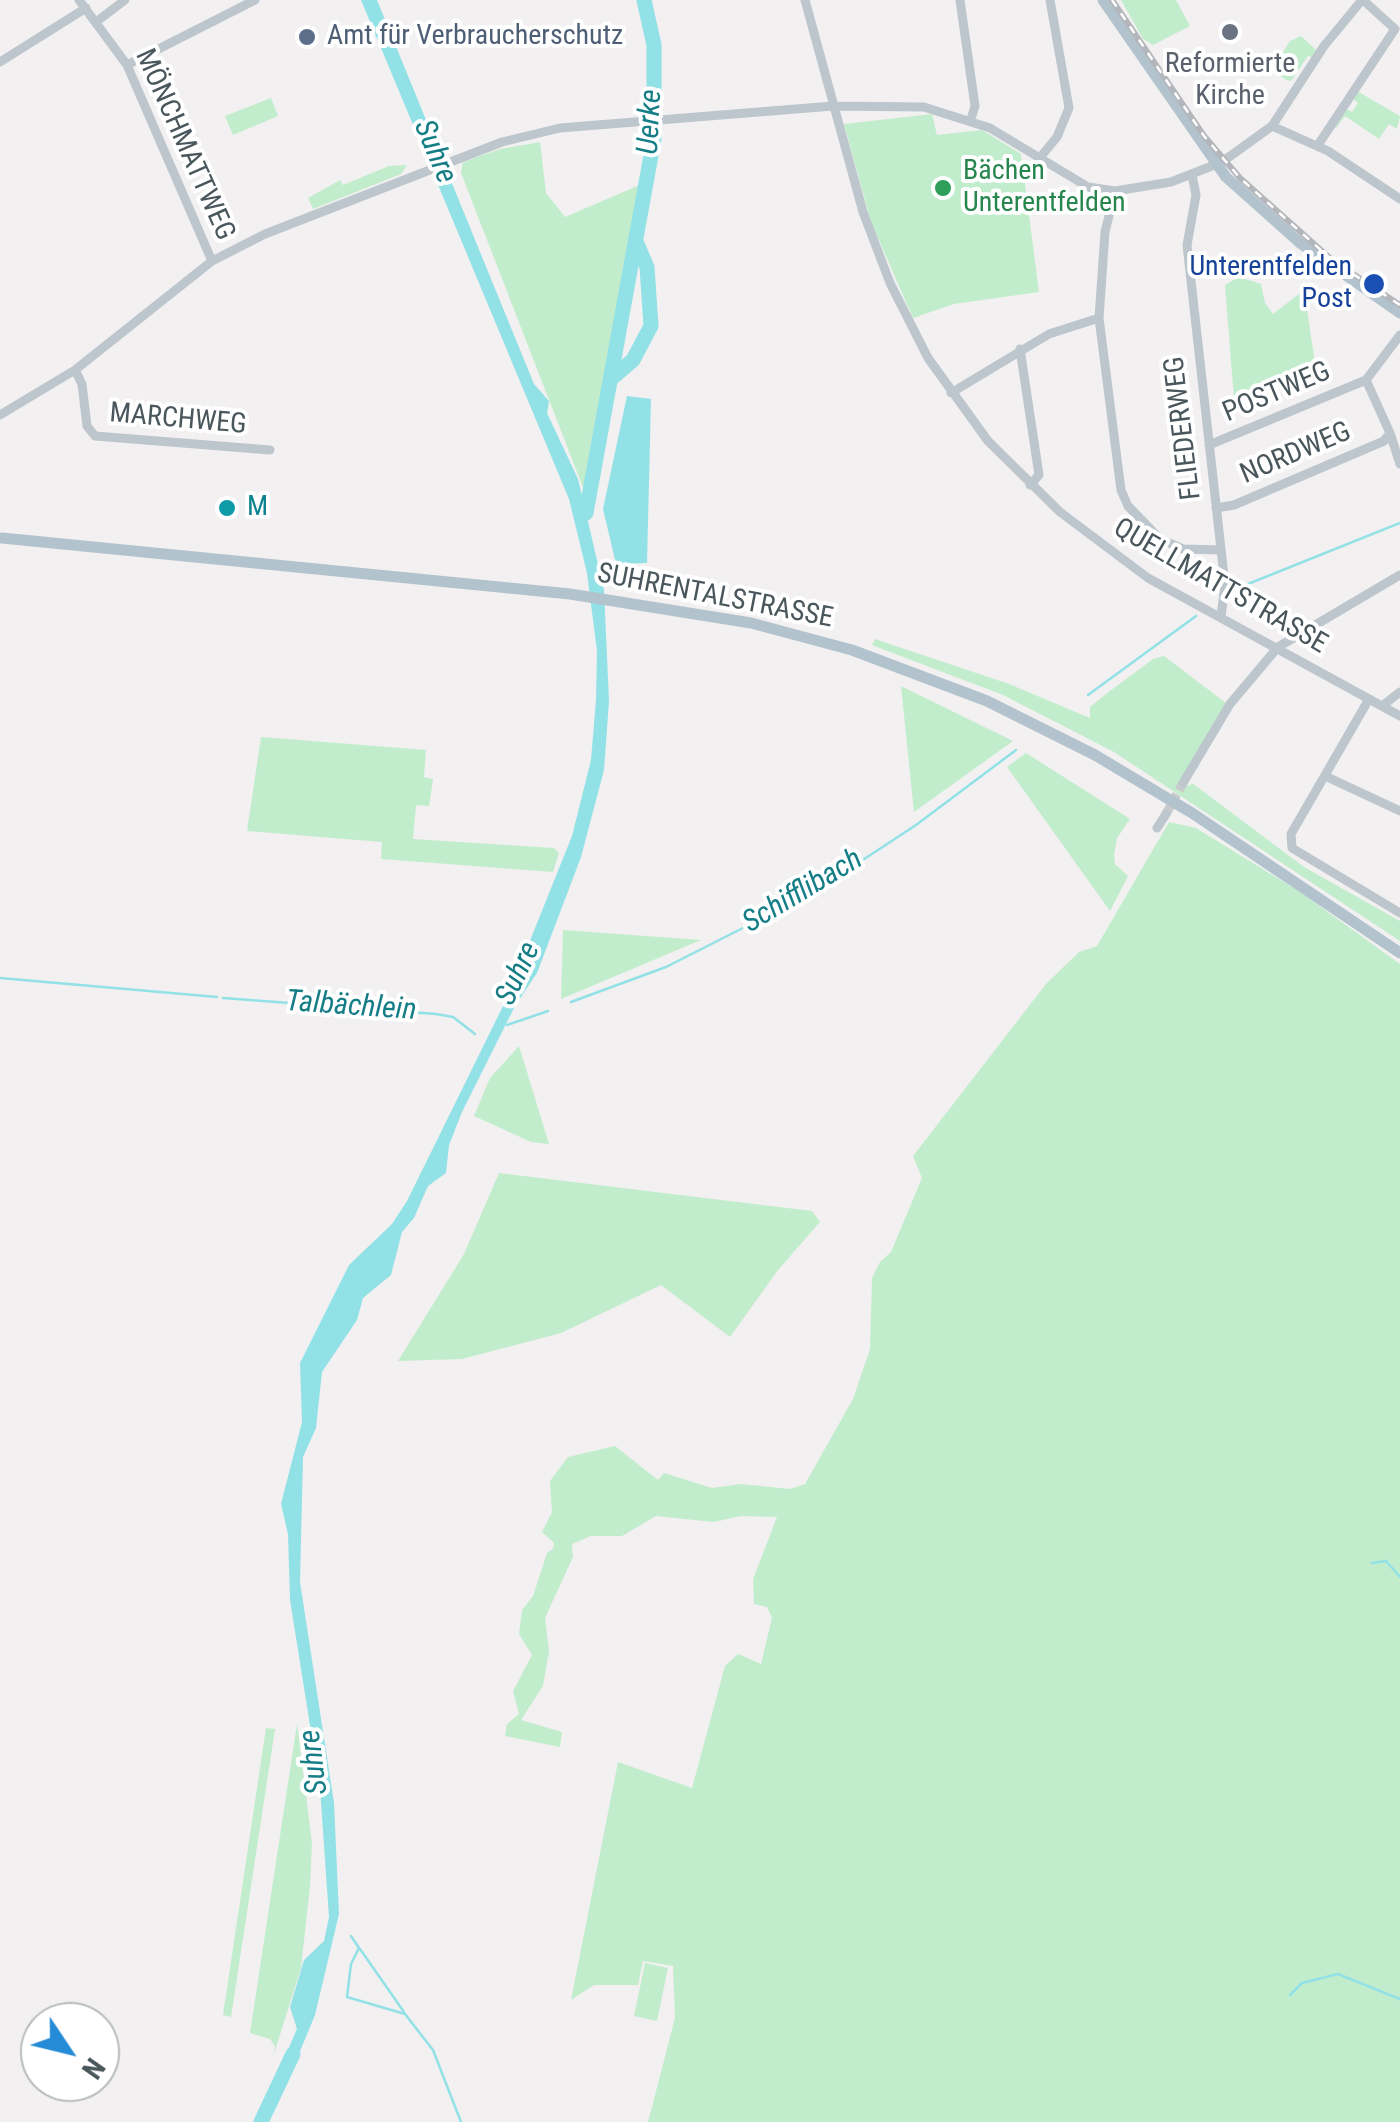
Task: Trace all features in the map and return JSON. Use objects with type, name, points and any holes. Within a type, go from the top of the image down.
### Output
[{"type":"main road","points":[[1104,0],[1216,164],[1300,242],[1400,313]]},
{"type":"main road","name":"SUHRENTALSTRASSE","points":[[1,538],[631,602],[751,623],[852,650],[987,702],[1161,794],[1400,953]]},
{"type":"street","points":[[96,22],[125,0]]},
{"type":"street","name":"QUELLMATTSTRASSE","points":[[804,0],[862,212],[890,283],[951,393],[1030,485],[1084,533],[1148,578],[1400,716]]},
{"type":"street","points":[[960,0],[975,106],[971,119]]},
{"type":"street","points":[[1038,160],[1057,137],[1069,108],[1050,0]]},
{"type":"street","points":[[0,415],[75,370],[212,261],[265,234],[502,142],[560,128],[833,106],[924,107],[971,119],[1077,183],[1116,191],[1192,175],[1216,164],[1272,126],[1324,46],[1362,0],[1395,30],[1318,145]]},
{"type":"street","points":[[127,65],[250,1]]},
{"type":"street","points":[[0,62],[82,4]]},
{"type":"street","name":"MÖNCHMATTWEG","points":[[82,4],[127,65],[212,261]]},
{"type":"street","points":[[1272,126],[1318,145],[1396,196],[1400,182]]},
{"type":"street","name":"FLIEDERWEG","points":[[1192,175],[1196,196],[1187,245],[1226,602],[1222,616]]},
{"type":"street","points":[[1116,191],[1104,246],[1100,318],[1122,490],[1128,506],[1160,539],[1183,549],[1221,550]]},
{"type":"street","points":[[951,393],[1020,348],[1061,328],[1100,318]]},
{"type":"street","name":"POSTWEG","points":[[1209,445],[1366,380],[1400,335]]},
{"type":"street","points":[[1020,348],[1039,475],[1030,485]]},
{"type":"street","name":"MARCHWEG","points":[[75,370],[82,384],[87,426],[101,439],[270,450]]},
{"type":"street","name":"NORDWEG","points":[[1216,508],[1384,442],[1390,433],[1366,380]]},
{"type":"street","points":[[1390,433],[1400,464]]},
{"type":"street","points":[[1183,782],[1230,704],[1278,648],[1400,575]]},
{"type":"street","points":[[1382,706],[1400,692]]},
{"type":"street","points":[[1368,699],[1290,834],[1292,848],[1400,913]]},
{"type":"street","points":[[1325,776],[1400,811]]},
{"type":"street","points":[[1157,828],[1166,814]]},
{"type":"green space","points":[[1121,0],[1176,0],[1190,26],[1153,45],[1143,39]]},
{"type":"green space","points":[[1301,36],[1318,52],[1314,58],[1308,56],[1291,81],[1286,80],[1274,71],[1290,41]]},
{"type":"green space","points":[[1357,91],[1400,116],[1397,129],[1389,124],[1379,139],[1345,116],[1336,128],[1332,126],[1345,108],[1352,112],[1358,103],[1352,98]]},
{"type":"green space","points":[[271,98],[278,116],[233,135],[225,116]]},
{"type":"green space","name":"Bächen Unterentfelden","points":[[932,114],[937,135],[982,130],[1021,154],[1039,292],[954,304],[913,318],[871,222],[844,124]]},
{"type":"green space","points":[[540,142],[546,193],[565,217],[642,184],[584,490],[461,173],[463,162],[500,149]]},
{"type":"green space","points":[[407,165],[401,174],[313,209],[308,198],[340,180],[343,185],[389,166]]},
{"type":"green space","points":[[1239,277],[1261,284],[1265,303],[1273,314],[1304,290],[1315,363],[1234,399],[1225,285]]},
{"type":"green space","points":[[875,639],[1009,684],[1090,718],[1090,707],[1153,659],[1164,656],[1226,703],[1180,781],[1189,786],[1192,783],[1304,867],[1400,921],[1400,941],[1114,752],[1003,695],[872,645]]},
{"type":"green space","points":[[901,686],[1013,741],[914,812]]},
{"type":"green space","points":[[261,737],[426,750],[424,777],[433,779],[432,787],[429,806],[416,805],[413,839],[554,848],[559,853],[553,872],[381,859],[382,842],[247,831]]},
{"type":"green space","points":[[1026,753],[1130,819],[1117,838],[1114,855],[1115,864],[1128,876],[1110,911],[1007,767]]},
{"type":"green space","points":[[1169,822],[1196,828],[1300,892],[1400,964],[1400,2122],[648,2122],[675,2018],[673,1966],[643,1961],[638,1985],[594,1985],[571,2000],[618,1762],[692,1788],[725,1666],[738,1654],[761,1664],[772,1618],[767,1607],[754,1604],[753,1579],[777,1517],[741,1516],[714,1522],[656,1516],[622,1536],[591,1536],[572,1544],[573,1557],[545,1618],[549,1651],[543,1686],[521,1720],[562,1732],[560,1747],[505,1736],[507,1724],[519,1714],[513,1691],[532,1655],[519,1634],[522,1610],[533,1596],[547,1553],[553,1549],[554,1543],[542,1532],[552,1512],[550,1481],[568,1457],[615,1446],[658,1480],[664,1473],[712,1488],[741,1484],[790,1489],[805,1484],[853,1399],[870,1349],[872,1278],[891,1252],[922,1178],[913,1156],[1046,984],[1079,952],[1097,946]]},
{"type":"green space","points":[[563,930],[701,940],[561,999]]},
{"type":"green space","points":[[519,1046],[549,1144],[531,1142],[474,1116],[490,1078]]},
{"type":"green space","points":[[499,1173],[812,1211],[820,1222],[778,1270],[730,1337],[661,1285],[561,1333],[462,1359],[398,1361],[464,1254]]},
{"type":"green space","points":[[297,1724],[312,1843],[310,1886],[301,1968],[273,2057],[275,2046],[270,2039],[250,2033]]},
{"type":"green space","points":[[266,1728],[275,1729],[231,2017],[223,2015]]},
{"type":"green space","points":[[645,1963],[668,1968],[657,2021],[634,2016]]},
{"type":"water","points":[[361,0],[377,0],[534,384],[549,401],[547,413],[578,479],[604,590],[609,701],[604,770],[581,857],[537,973],[515,1006],[462,1112],[449,1145],[446,1173],[428,1186],[414,1218],[402,1232],[391,1275],[363,1298],[357,1320],[322,1372],[316,1428],[303,1457],[300,1582],[334,1803],[339,1914],[315,2015],[291,2073],[280,2068],[297,2029],[290,2007],[304,1960],[324,1941],[329,1917],[320,1788],[290,1600],[288,1534],[281,1504],[302,1422],[300,1363],[349,1265],[392,1224],[407,1201],[507,998],[572,836],[591,760],[596,700],[597,651],[587,573],[569,499]]},
{"type":"water","points":[[627,396],[651,399],[647,563],[616,564],[603,509]]},
{"type":"waterway","name":"Uerke","points":[[586,513],[654,139],[654,45],[644,0]]},
{"type":"waterway","name":"Uerke","points":[[612,378],[633,360],[651,326],[647,267],[637,244]]},
{"type":"waterway","name":"Schifflibach","points":[[1243,586],[1400,523]]},
{"type":"waterway","name":"Schifflibach","points":[[1088,695],[1196,616]]},
{"type":"waterway","name":"Schifflibach","points":[[571,1002],[666,967],[814,892],[916,825],[1016,750]]},
{"type":"waterway","name":"Talbächlein","points":[[0,978],[217,997]]},
{"type":"waterway","name":"Talbächlein","points":[[223,998],[436,1014],[453,1017],[475,1034]]},
{"type":"waterway","points":[[507,1025],[548,1011]]},
{"type":"waterway","points":[[1372,1563],[1386,1561],[1400,1577]]},
{"type":"waterway","points":[[351,1936],[359,1948],[351,1964],[347,1997],[405,2014],[433,2050],[461,2122]]},
{"type":"waterway","points":[[360,1949],[404,2012]]},
{"type":"waterway","points":[[1290,1995],[1302,1983],[1338,1974],[1400,1999]]},
{"type":"waterway","name":"Suhre","points":[[261,2122],[293,2054]]},
{"type":"tunnel","points":[[1166,814],[1183,783]]},
{"type":"railway","points":[[1112,0],[1204,136],[1240,178],[1332,260],[1400,305]]},
{"type":"place","name":"Reformierte Kirche","points":[[1230,32]]},
{"type":"place","name":"Amt für Verbraucherschutz","points":[[307,37]]},
{"type":"place","name":"Bächen Unterentfelden","points":[[943,188]]},
{"type":"place","name":"Unterentfelden Post","points":[[1374,284]]},
{"type":"place","name":"M","points":[[227,508]]}]
